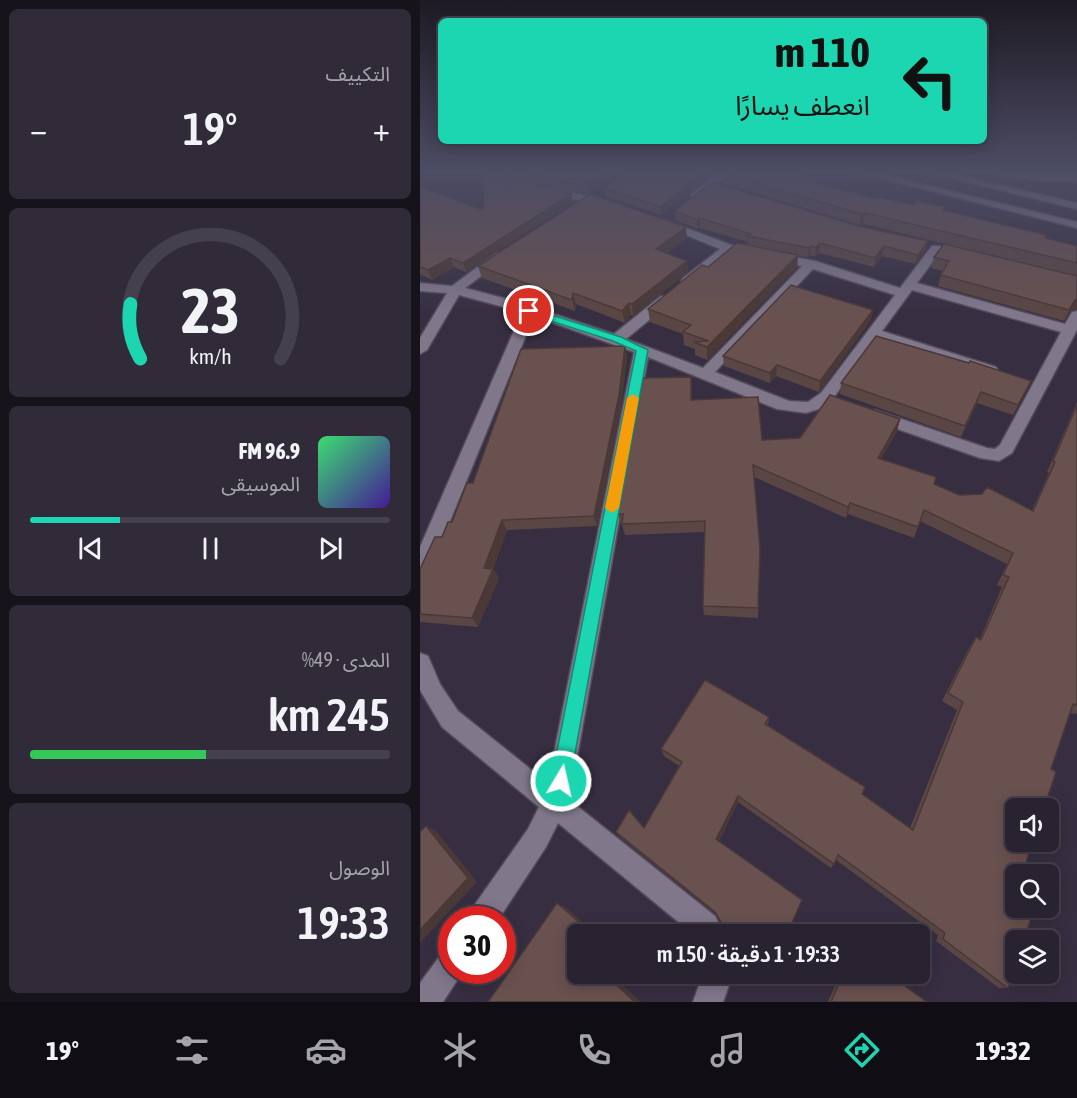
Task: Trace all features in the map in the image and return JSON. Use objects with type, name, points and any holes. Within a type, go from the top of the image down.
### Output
[{"type":"street","points":[[665,219],[728,248],[811,264],[1070,330]]},
{"type":"street","points":[[1054,219],[1077,225]]},
{"type":"street","points":[[617,339],[728,248]]},
{"type":"street","points":[[420,350],[456,289],[512,249]]},
{"type":"street","points":[[420,287],[456,289],[617,339],[794,408],[816,405],[832,399],[873,333],[936,249]]},
{"type":"street","points":[[705,374],[811,264]]},
{"type":"street","points":[[420,570],[529,311]]},
{"type":"street","points":[[858,408],[986,454],[999,455],[1006,449],[1036,384],[1077,315]]},
{"type":"street","points":[[873,333],[1008,375]]},
{"type":"street","points":[[491,906],[537,838],[554,804],[561,781],[642,350]]},
{"type":"street","points":[[420,663],[432,692],[450,720],[703,924]]},
{"type":"street","points":[[425,1002],[438,983]]},
{"type":"street","points":[[708,1002],[714,984]]},
{"type":"building","points":[[420,219],[532,219],[463,263],[450,258],[428,270],[420,267]]},
{"type":"building","points":[[551,219],[662,219],[686,227],[656,249],[687,261],[632,304],[629,303],[622,311],[573,293],[572,300],[478,266]]},
{"type":"building","points":[[702,219],[834,219],[928,241],[918,255],[884,246],[875,258],[820,243],[816,247],[809,248],[748,236],[751,234]]},
{"type":"building","points":[[889,219],[979,219],[1046,235],[1045,238],[1077,246],[1077,263]]},
{"type":"building","points":[[737,243],[798,255],[707,347],[694,342],[709,341],[683,332],[691,325],[648,309],[702,265],[708,267]]},
{"type":"building","points":[[944,244],[1077,276],[1077,299],[1069,310],[941,275],[949,261],[934,257]]},
{"type":"building","points":[[791,285],[873,310],[820,381],[777,365],[770,373],[723,356]]},
{"type":"building","points":[[876,336],[969,363],[970,361],[1031,381],[1018,405],[981,392],[965,426],[841,383]]},
{"type":"building","points":[[625,346],[619,395],[594,516],[502,520],[484,568],[493,569],[472,618],[420,614],[420,569],[435,537],[442,537],[448,522],[452,522],[467,483],[473,483],[521,349]]},
{"type":"building","points":[[691,377],[691,400],[758,397],[762,440],[800,438],[830,395],[900,419],[878,458],[936,477],[934,484],[959,495],[982,494],[987,487],[1033,511],[1077,405],[1077,705],[1073,704],[1051,769],[1056,772],[1047,798],[1005,798],[1005,852],[1029,852],[1026,864],[1005,864],[1005,918],[1031,918],[1027,930],[1005,930],[1005,984],[1010,984],[1008,988],[943,939],[945,933],[838,855],[834,864],[738,796],[716,839],[802,900],[791,924],[722,924],[715,912],[616,832],[629,810],[644,828],[682,762],[661,749],[705,680],[769,717],[765,724],[865,787],[862,794],[913,830],[963,702],[948,693],[976,637],[981,640],[1009,577],[1003,575],[1013,553],[924,510],[918,527],[850,503],[848,507],[753,465],[760,549],[758,608],[703,606],[705,521],[622,524],[623,514],[618,514],[643,378]]},
{"type":"building","points":[[426,826],[468,878],[442,906],[438,906],[438,910],[420,930],[420,832]]},
{"type":"building","points":[[557,903],[581,924],[567,924],[567,984],[615,984],[635,1002],[488,1002],[501,984],[516,984],[516,962]]},
{"type":"building","points":[[839,984],[902,984],[927,1002],[831,1002]]},
{"type":"slow traffic","points":[[612,508],[633,398]]},
{"type":"route","points":[[529,311],[617,339],[642,350],[561,781]]}]
